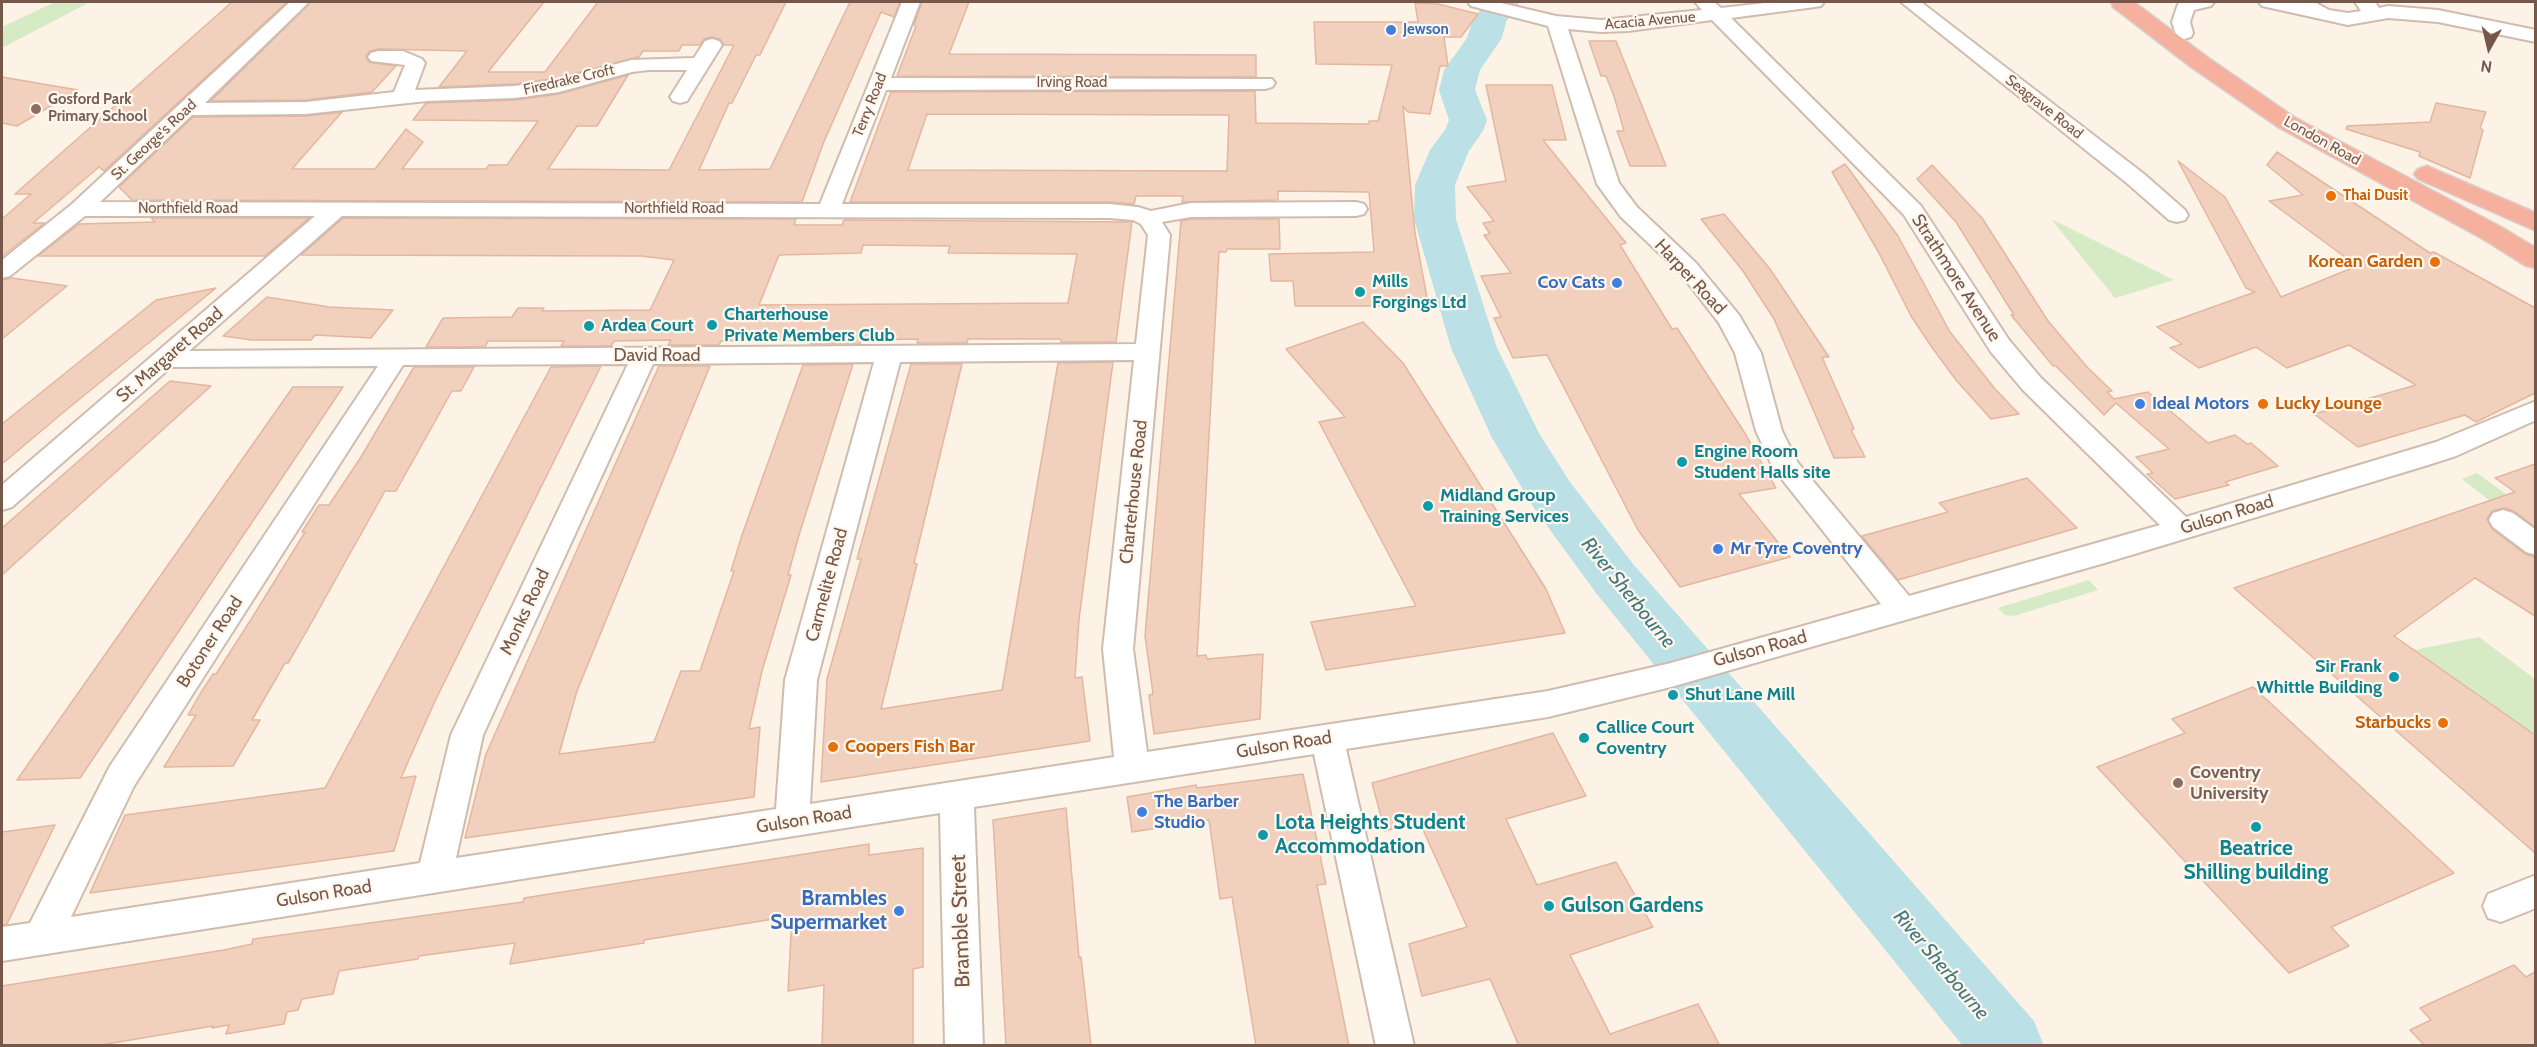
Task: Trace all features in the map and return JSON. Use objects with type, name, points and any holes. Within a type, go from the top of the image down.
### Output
[{"type":"highway","name":"London Road","points":[[2121,2],[2199,62],[2286,122],[2492,233],[2535,260]]},
{"type":"highway","name":"London Road","points":[[2142,2],[2223,63],[2293,109],[2363,145],[2535,224]]},
{"type":"street","name":"St. George's Road","points":[[2,271],[80,209],[300,2]]},
{"type":"street","name":"Terry Road","points":[[829,209],[911,2]]},
{"type":"street","name":"Acacia Avenue","points":[[1479,2],[1580,26],[1628,25],[1711,8],[1815,2]]},
{"type":"street","name":"Seagrave Road","points":[[1910,2],[2136,179],[2177,215]]},
{"type":"street","points":[[2184,33],[2181,22],[2186,7],[2205,2]]},
{"type":"street","points":[[2268,2],[2306,6],[2348,19],[2369,6],[2388,12],[2438,16],[2535,36]]},
{"type":"street","name":"Strathmore Avenue","points":[[1711,8],[1913,211],[2000,346],[2032,384],[2181,529]]},
{"type":"street","name":"Harper Road","points":[[1556,22],[1608,184],[1629,212],[1688,268],[1730,320],[1748,353],[1769,431],[1787,468],[1903,610]]},
{"type":"street","points":[[680,97],[712,45]]},
{"type":"street","points":[[378,57],[403,57],[415,63],[402,98]]},
{"type":"street","name":"Firedrake Croft","points":[[186,109],[306,108],[402,98],[537,90],[631,66],[699,64]]},
{"type":"street","name":"Irving Road","points":[[878,84],[1265,83]]},
{"type":"street","name":"Northfield Road","points":[[80,209],[1109,211],[1138,213],[1149,219],[1191,210],[1356,209]]},
{"type":"street","name":"St. Margaret Road","points":[[2,500],[337,209]]},
{"type":"street","name":"Charterhouse Road","points":[[1132,768],[1118,649],[1159,235],[1149,219]]},
{"type":"street","name":"David Road","points":[[166,359],[1148,352]]},
{"type":"street","name":"Carmelite Road","points":[[792,821],[801,680],[890,354]]},
{"type":"street","name":"Monks Road","points":[[434,877],[467,735],[644,356]]},
{"type":"street","name":"Botoner Road","points":[[42,938],[122,776],[396,357]]},
{"type":"street","name":"Gulson Road","points":[[2,944],[1548,704],[1671,675],[2181,529],[2446,449],[2535,410]]},
{"type":"street","points":[[2503,520],[2535,544]]},
{"type":"street","points":[[1327,739],[1395,1046]]},
{"type":"street","name":"Bramble Street","points":[[957,796],[964,1046]]},
{"type":"street","points":[[2501,906],[2535,891]]},
{"type":"green space","points":[[55,2],[90,2],[2,48],[2,27]]},
{"type":"green space","points":[[2051,219],[2055,221],[2174,280],[2115,298]]},
{"type":"green space","points":[[2477,473],[2535,515],[2535,536],[2462,479]]},
{"type":"green space","points":[[2089,580],[2098,590],[2014,616],[2005,615],[1998,608]]},
{"type":"green space","points":[[2479,637],[2535,679],[2535,735],[2414,650]]},
{"type":"building","points":[[232,2],[287,2],[104,171],[99,167],[33,223],[45,223],[2,256],[2,219],[31,194],[15,194]]},
{"type":"building","points":[[311,2],[544,2],[488,72],[545,72],[598,2],[786,2],[760,55],[756,55],[732,103],[729,103],[699,170],[770,169],[850,2],[900,2],[894,17],[881,12],[823,144],[802,202],[132,200],[119,187],[193,117],[306,116],[342,112],[292,169],[375,169],[406,129],[423,142],[402,169],[486,169],[489,165],[507,165],[538,121],[413,120],[426,103],[515,100],[559,94],[628,75],[597,126],[577,126],[548,169],[669,170],[733,47],[733,45],[724,45],[720,39],[711,37],[704,39],[700,45],[682,45],[679,51],[643,51],[639,57],[558,78],[515,84],[439,87],[467,51],[378,49],[370,51],[366,56],[369,62],[396,66],[372,92],[306,100],[211,101]]},
{"type":"building","points":[[922,2],[969,2],[949,54],[1256,55],[1256,77],[897,76],[916,26],[914,25]]},
{"type":"building","points":[[1415,3],[1438,4],[1478,14],[1461,37],[1444,37],[1448,66],[1440,66],[1430,114],[1408,112],[1403,106],[1415,233],[1428,303],[1393,306],[1295,306],[1293,281],[1271,281],[1269,254],[1374,252],[1369,192],[1278,191],[1278,200],[1182,202],[1183,196],[1136,196],[1134,204],[1109,202],[850,202],[891,92],[1255,91],[1256,123],[1369,124],[1369,121],[1378,121],[1392,65],[1316,64],[1314,22],[1418,22]],"holes":[[[927,114],[1229,115],[1227,171],[908,170]]]},
{"type":"building","points":[[1589,41],[1616,41],[1666,166],[1630,166],[1617,131],[1624,131],[1614,96],[1606,76],[1601,76]]},
{"type":"building","points":[[2,77],[78,90],[17,126],[2,123]]},
{"type":"building","points":[[1486,85],[1552,85],[1566,140],[1543,140],[1626,243],[1620,245],[1672,329],[1677,328],[1746,435],[1776,488],[1739,494],[1790,557],[1680,587],[1638,530],[1547,355],[1513,358],[1494,318],[1501,317],[1481,276],[1511,273],[1484,235],[1490,234],[1483,223],[1494,221],[1467,187],[1506,181]]},
{"type":"building","points":[[2436,103],[2486,112],[2480,128],[2483,130],[2470,178],[2419,156],[2420,152],[2346,129],[2347,126],[2430,122]]},
{"type":"building","points":[[2277,152],[2430,253],[2434,252],[2535,308],[2535,393],[2476,422],[2465,415],[2358,447],[2314,414],[2416,385],[2349,345],[2287,368],[2256,347],[2199,368],[2170,348],[2182,344],[2157,327],[2255,292],[2246,288],[2178,161],[2225,197],[2281,297],[2357,266],[2269,201],[2303,195],[2267,165]]},
{"type":"building","points":[[1845,164],[1898,236],[1950,332],[1995,389],[2019,414],[1991,419],[1956,380],[1931,346],[1911,316],[1879,253],[1832,172]]},
{"type":"building","points":[[1932,165],[1982,218],[2048,321],[2087,367],[2112,391],[2107,392],[2114,399],[2148,392],[2208,443],[2235,435],[2247,444],[2251,443],[2278,466],[2225,482],[2229,485],[2175,499],[2147,474],[2153,473],[2136,457],[2169,449],[2116,403],[2104,415],[2056,366],[2053,366],[2011,315],[2014,315],[1956,222],[1917,179]]},
{"type":"building","points":[[1724,214],[1770,269],[1829,357],[1822,357],[1854,429],[1851,430],[1865,457],[1834,458],[1774,319],[1743,271],[1701,219]]},
{"type":"building","points":[[151,218],[309,218],[265,256],[38,256],[79,224],[155,222]]},
{"type":"building","points":[[343,218],[796,219],[794,225],[842,225],[844,220],[1132,222],[1116,342],[1061,342],[1061,339],[968,339],[967,343],[917,343],[918,339],[861,340],[860,344],[810,344],[811,340],[748,340],[721,341],[719,345],[668,345],[671,340],[614,341],[611,346],[561,346],[564,341],[488,341],[485,347],[426,347],[443,318],[512,317],[518,308],[544,308],[542,311],[650,310],[674,260],[641,256],[301,255]],"holes":[[[863,245],[950,246],[948,253],[1077,254],[1068,303],[759,305],[779,255],[861,253]]]},
{"type":"building","points":[[1279,219],[1280,249],[1227,249],[1226,252],[1219,252],[1197,656],[1206,655],[1207,659],[1263,654],[1260,719],[1154,734],[1149,695],[1153,694],[1145,636],[1181,221]]},
{"type":"building","points":[[12,278],[67,286],[2,339],[2,280]]},
{"type":"building","points":[[216,288],[2,464],[2,424],[156,300]]},
{"type":"building","points":[[267,297],[329,307],[393,310],[371,338],[315,335],[311,340],[252,340],[223,336]]},
{"type":"building","name":"Midland Group Training Services","points":[[1363,322],[1403,363],[1546,589],[1565,633],[1326,670],[1311,622],[1416,606],[1319,422],[1345,417],[1286,349]]},
{"type":"building","points":[[1113,362],[1079,619],[1075,678],[1082,677],[1090,741],[821,782],[827,679],[861,559],[857,559],[911,364],[962,364],[914,563],[917,564],[881,709],[1002,690],[1058,363]]},
{"type":"building","points":[[853,364],[799,535],[788,575],[791,575],[762,671],[749,729],[760,727],[754,797],[465,838],[486,754],[659,366],[710,366],[577,691],[559,754],[654,742],[681,671],[700,671],[734,571],[731,571],[742,535],[803,365]]},
{"type":"building","points":[[601,366],[435,701],[401,778],[416,776],[394,851],[90,893],[125,815],[325,788],[551,367]]},
{"type":"building","points":[[414,367],[474,367],[461,391],[452,391],[396,491],[385,491],[309,627],[252,720],[260,720],[233,766],[164,767],[196,715],[188,715],[200,694],[213,674],[216,674],[252,618],[319,505],[329,505],[361,457]]},
{"type":"building","points":[[170,381],[211,386],[2,575],[2,528]]},
{"type":"building","points":[[293,387],[343,387],[80,778],[17,780]]},
{"type":"building","name":"Sir Frank Whittle Building","points":[[2535,464],[2535,527],[2514,511],[2504,508],[2492,511],[2487,519],[2492,529],[2525,554],[2535,557],[2535,616],[2475,578],[2394,636],[2535,735],[2535,853],[2234,588],[2515,492],[2495,478]]},
{"type":"building","points":[[2027,478],[2077,528],[1898,580],[1862,536],[1948,512],[1939,503]]},
{"type":"building","name":"Beatrice Shilling building","points":[[2253,687],[2454,873],[2331,927],[2349,946],[2289,973],[2097,767],[2185,733],[2172,719]]},
{"type":"building","name":"Gulson Gardens","points":[[1553,733],[1586,796],[1506,819],[1537,885],[1616,862],[1653,927],[1570,955],[1610,1034],[1698,1004],[1720,1046],[1519,1046],[1490,979],[1422,996],[1409,944],[1467,927],[1419,821],[1385,831],[1372,783]]},
{"type":"building","points":[[1303,774],[1326,884],[1317,885],[1349,1046],[1256,1046],[1232,897],[1220,899],[1209,820],[1132,832],[1127,797],[1196,785],[1197,788]]},
{"type":"building","points":[[1066,808],[1079,958],[1081,957],[1091,1046],[1006,1046],[993,820]]},
{"type":"building","points":[[55,825],[7,924],[2,925],[2,832]]},
{"type":"building","points":[[869,844],[869,855],[923,848],[923,967],[913,969],[913,1046],[822,1046],[824,985],[788,991],[792,916],[510,964],[515,943],[419,956],[418,959],[339,971],[333,994],[302,999],[298,1010],[287,1012],[284,1024],[226,1034],[229,1025],[95,1046],[2,1046],[2,986],[224,950],[252,944],[253,939],[523,902],[524,898]]},
{"type":"building","points":[[2514,965],[2526,977],[2535,972],[2535,1046],[2425,1046],[2410,1030],[2431,1020],[2420,1008]]},
{"type":"waterway","name":"River Sherbourne","points":[[1503,2],[1489,22],[1484,38],[1462,70],[1457,90],[1468,120],[1464,131],[1450,150],[1435,185],[1435,219],[1474,348],[1491,387],[1517,438],[1552,495],[1615,579],[2009,1046]]},
{"type":"place","name":"Jewson","points":[[1391,30]]},
{"type":"place","name":"Gosford Park Primary School","points":[[36,109]]},
{"type":"place","name":"Thai Dusit","points":[[2331,196]]},
{"type":"place","name":"Korean Garden","points":[[2435,262]]},
{"type":"place","name":"Cov Cats","points":[[1617,283]]},
{"type":"place","name":"Mills Forgings Ltd","points":[[1360,292]]},
{"type":"place","name":"Charterhouse Private Members Club","points":[[712,325]]},
{"type":"place","name":"Ardea Court","points":[[589,326]]},
{"type":"place","name":"Ideal Motors","points":[[2140,404]]},
{"type":"place","name":"Lucky Lounge","points":[[2263,404]]},
{"type":"place","name":"Engine Room Student Halls site","points":[[1682,462]]},
{"type":"place","name":"Midland Group Training Services","points":[[1428,506]]},
{"type":"place","name":"Mr Tyre Coventry","points":[[1718,549]]},
{"type":"place","name":"Sir Frank Whittle Building","points":[[2394,677]]},
{"type":"place","name":"Shut Lane Mill","points":[[1673,695]]},
{"type":"place","name":"Starbucks","points":[[2443,723]]},
{"type":"place","name":"Callice Court Coventry","points":[[1584,738]]},
{"type":"place","name":"Coopers Fish Bar","points":[[833,747]]},
{"type":"place","name":"Coventry University","points":[[2178,783]]},
{"type":"place","name":"The Barber Studio","points":[[1142,812]]},
{"type":"place","name":"Beatrice Shilling building","points":[[2256,827]]},
{"type":"place","name":"Lota Heights Student Accommodation","points":[[1263,835]]},
{"type":"place","name":"Gulson Gardens","points":[[1549,906]]},
{"type":"place","name":"Brambles Supermarket","points":[[899,911]]}]
